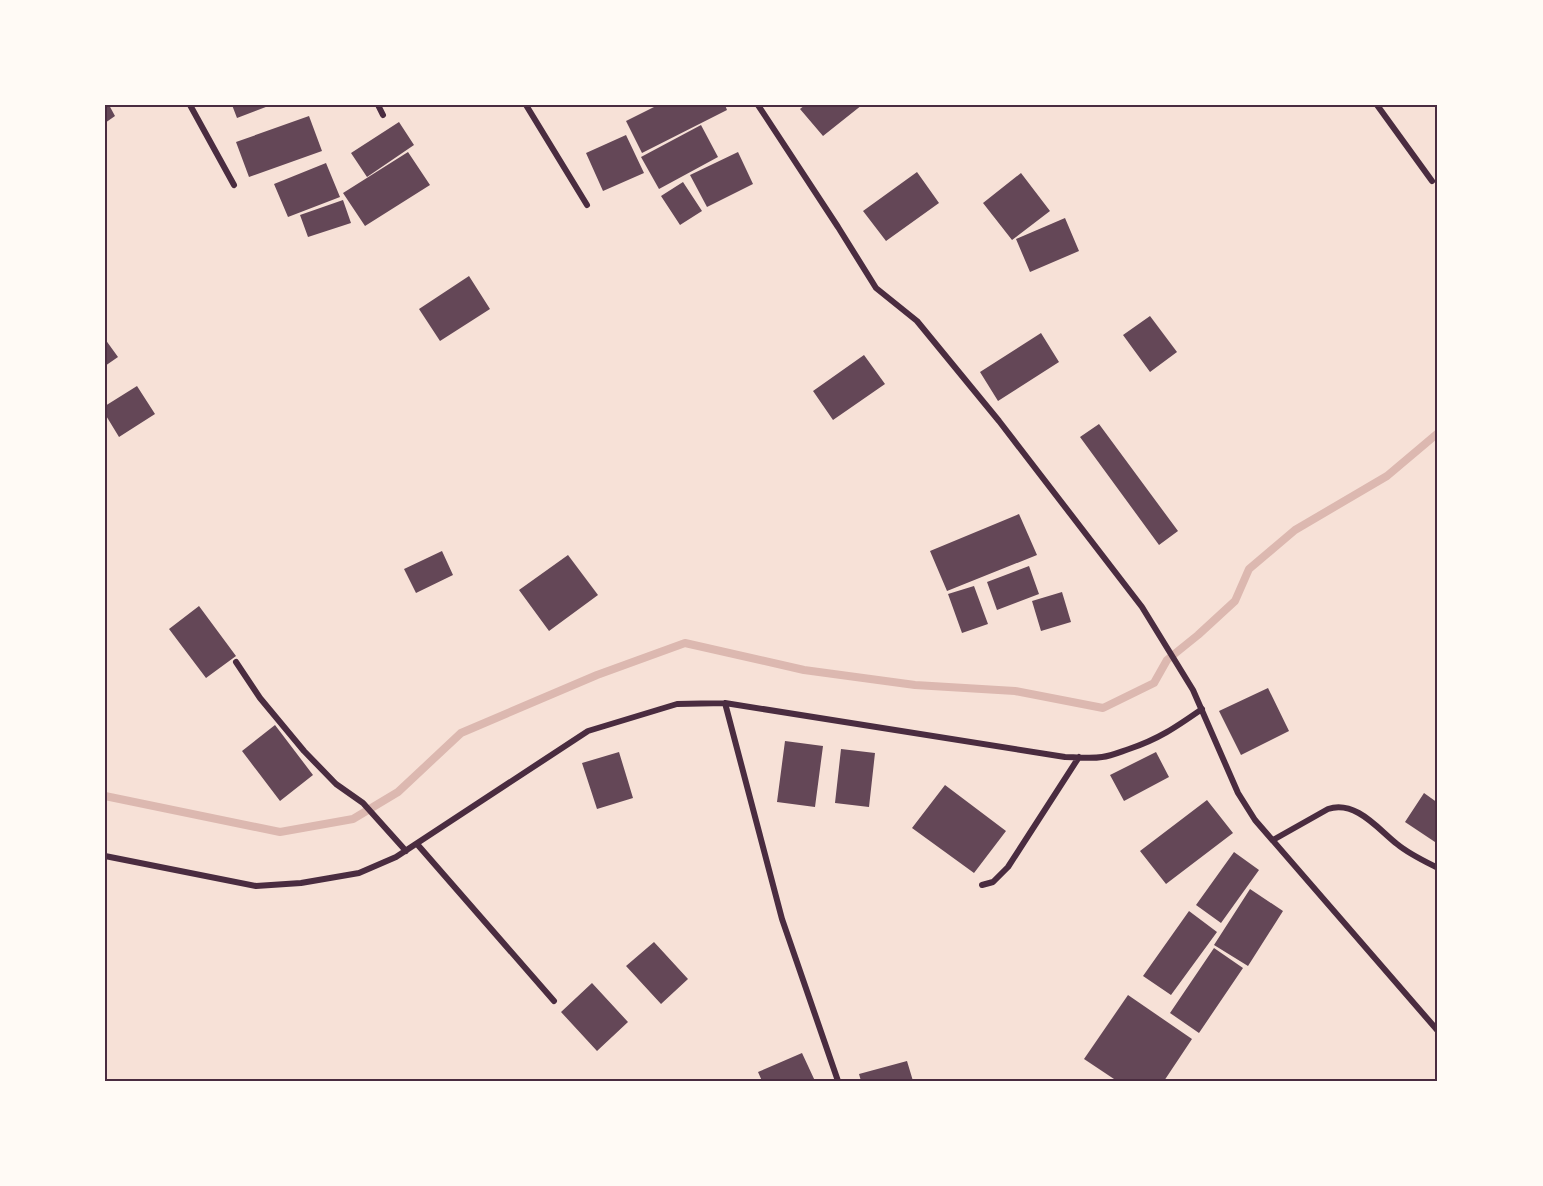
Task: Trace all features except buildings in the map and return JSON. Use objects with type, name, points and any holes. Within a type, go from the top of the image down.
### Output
[{"type":"street","points":[[190,105],[234,185]]},
{"type":"street","points":[[378,105],[383,115]]},
{"type":"street","points":[[526,105],[587,205]]},
{"type":"street","points":[[758,105],[876,288],[917,321],[999,421],[1142,607],[1193,690],[1238,793],[1255,820],[1438,1031]]},
{"type":"street","points":[[1377,105],[1432,181]]},
{"type":"street","points":[[236,662],[260,698],[304,752],[336,784],[363,803],[406,850]]},
{"type":"street","points":[[105,856],[256,886],[302,883],[359,873],[396,857],[417,844],[588,731],[677,704],[725,703],[1065,757],[1102,757],[1152,741],[1202,708]]},
{"type":"street","points":[[725,703],[782,919],[838,1081]]},
{"type":"street","points":[[982,885],[993,882],[1008,867],[1079,757]]},
{"type":"street","points":[[1273,840],[1328,809],[1346,807],[1369,819],[1408,852],[1438,868]]},
{"type":"street","points":[[417,844],[554,1001]]},
{"type":"waterway","points":[[105,796],[280,832],[353,819],[398,792],[461,733],[597,675],[685,643],[804,670],[915,685],[1015,691],[1103,708],[1154,683],[1167,660],[1235,601],[1249,569],[1295,530],[1387,476],[1438,433]]}]
